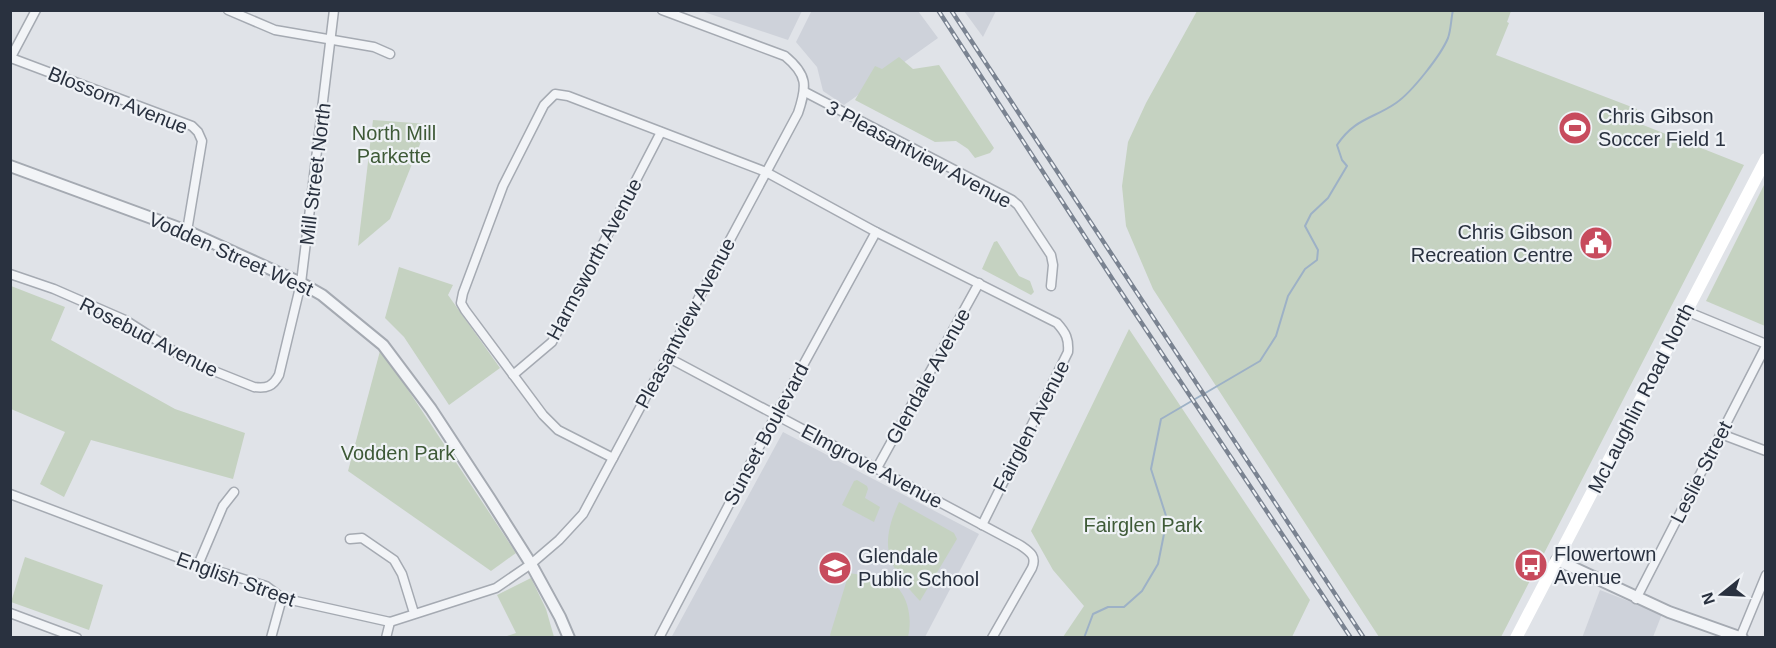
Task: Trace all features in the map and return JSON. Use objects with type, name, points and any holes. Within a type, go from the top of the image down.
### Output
[{"type":"main road","name":"McLaughlin Road North","points":[[1516,638],[1766,159]]},
{"type":"street","points":[[11,59],[36,10]]},
{"type":"street","points":[[228,10],[275,30],[374,46],[390,54]]},
{"type":"street","name":"Mill Street North","points":[[254,387],[265,389],[274,384],[279,375],[301,283],[334,10]]},
{"type":"street","points":[[662,10],[785,56],[796,66],[804,80],[805,92]]},
{"type":"street","name":"Blossom Avenue","points":[[11,59],[192,126],[202,141],[187,231]]},
{"type":"street","name":"Pleasantview Avenue","points":[[531,564],[559,540],[583,514],[798,113],[805,92]]},
{"type":"street","name":"3 Pleasantview Avenue","points":[[805,92],[1012,200],[1018,205],[1051,255],[1053,265],[1051,286]]},
{"type":"street","name":"Fairglen Avenue","points":[[513,375],[461,303],[503,186],[544,105],[555,94],[568,96],[766,172],[876,232],[1057,323],[1065,331],[1069,341],[1068,352],[982,525]]},
{"type":"street","name":"Harmsworth Avenue","points":[[513,375],[552,342],[661,132]]},
{"type":"street","name":"Vodden Street West","points":[[10,166],[187,231],[301,283],[322,295],[383,345],[431,409],[531,564],[560,616],[568,638]]},
{"type":"street","name":"Sunset Boulevard","points":[[659,638],[876,232]]},
{"type":"street","name":"Rosebud Avenue","points":[[10,274],[54,289],[125,320],[189,361],[254,387]]},
{"type":"street","name":"Glendale Avenue","points":[[877,468],[979,283]]},
{"type":"street","points":[[1686,311],[1766,345]]},
{"type":"street","name":"Leslie Street","points":[[1636,598],[1766,345]]},
{"type":"street","name":"Elmgrove Avenue","points":[[667,357],[982,525]]},
{"type":"street","points":[[513,375],[543,415],[558,430],[613,458]]},
{"type":"street","points":[[1721,434],[1766,451]]},
{"type":"street","points":[[198,565],[223,506],[234,492]]},
{"type":"street","name":"English Street","points":[[10,494],[198,565],[266,586],[282,598],[390,622]]},
{"type":"street","points":[[982,525],[1020,544],[1032,553],[1034,561],[992,638]]},
{"type":"street","points":[[350,539],[362,538],[394,560],[402,574],[414,613]]},
{"type":"street","points":[[1557,560],[1669,612],[1740,637],[1766,575]]},
{"type":"street","points":[[386,638],[390,622],[491,591],[531,564]]},
{"type":"street","points":[[271,638],[282,598]]},
{"type":"street","points":[[10,613],[77,638]]},
{"type":"shaded area","points":[[812,10],[918,11],[938,38],[844,105],[823,91],[817,67],[796,42]]},
{"type":"shaded area","points":[[701,11],[802,11],[788,40]]},
{"type":"shaded area","points":[[964,11],[996,11],[983,37]]},
{"type":"shaded area","name":"Glendale Public School","points":[[783,432],[979,534],[925,637],[671,638]]},
{"type":"shaded area","points":[[1600,590],[1662,614],[1653,637],[1582,638]]},
{"type":"green space","points":[[1197,11],[1511,11],[1507,22],[1509,23],[1496,55],[1637,109],[1633,121],[1744,165],[1501,637],[1379,637],[1153,289],[1126,226],[1122,186],[1128,142],[1146,103]]},
{"type":"green space","points":[[899,57],[913,69],[939,65],[994,148],[990,153],[975,158],[968,149],[956,141],[935,142],[855,100],[875,66],[882,69]]},
{"type":"green space","name":"North Mill Parkette","points":[[373,120],[428,124],[390,219],[358,246]]},
{"type":"green space","points":[[1765,183],[1765,326],[1706,301]]},
{"type":"green space","points":[[997,241],[1019,276],[1030,281],[1034,292],[1031,295],[982,269],[994,242]]},
{"type":"green space","points":[[399,267],[453,285],[448,295],[500,368],[449,405],[404,337],[385,318]]},
{"type":"green space","points":[[11,286],[65,307],[51,340],[175,409],[245,433],[233,479],[91,440],[64,497],[40,484],[65,432],[11,409]]},
{"type":"green space","name":"Fairglen Park","points":[[1129,329],[1310,600],[1292,637],[1063,637],[1084,606],[1053,570],[1031,531]]},
{"type":"green space","name":"Vodden Park","points":[[380,351],[389,361],[516,553],[491,571],[348,471]]},
{"type":"green space","points":[[857,480],[867,486],[865,498],[880,507],[874,522],[842,505],[854,481]]},
{"type":"green space","points":[[899,502],[954,533],[957,539],[920,601],[900,578],[890,556],[889,532]]},
{"type":"green space","points":[[25,557],[103,585],[89,630],[11,602]]},
{"type":"green space","points":[[849,573],[886,580],[899,590],[909,613],[908,637],[831,637]]},
{"type":"green space","points":[[531,578],[546,609],[554,637],[504,637],[516,633],[497,595]]},
{"type":"waterway","points":[[1084,638],[1093,614],[1108,607],[1124,607],[1142,591],[1158,564],[1167,519],[1151,469],[1161,419],[1260,361],[1276,336],[1288,296],[1305,269],[1317,260],[1318,250],[1305,226],[1311,214],[1328,198],[1347,166],[1342,160],[1337,145],[1351,129],[1396,103],[1418,82],[1448,38],[1453,10]]},
{"type":"railway","points":[[938,10],[1115,283],[1351,638]]},
{"type":"railway","points":[[951,10],[1364,638]]},
{"type":"place","name":"Chris Gibson Soccer Field 1","points":[[1575,128]]},
{"type":"place","name":"Chris Gibson Recreation Centre","points":[[1596,243]]},
{"type":"place","name":"Flowertown Avenue","points":[[1531,565]]},
{"type":"place","name":"Glendale Public School","points":[[835,568]]}]
